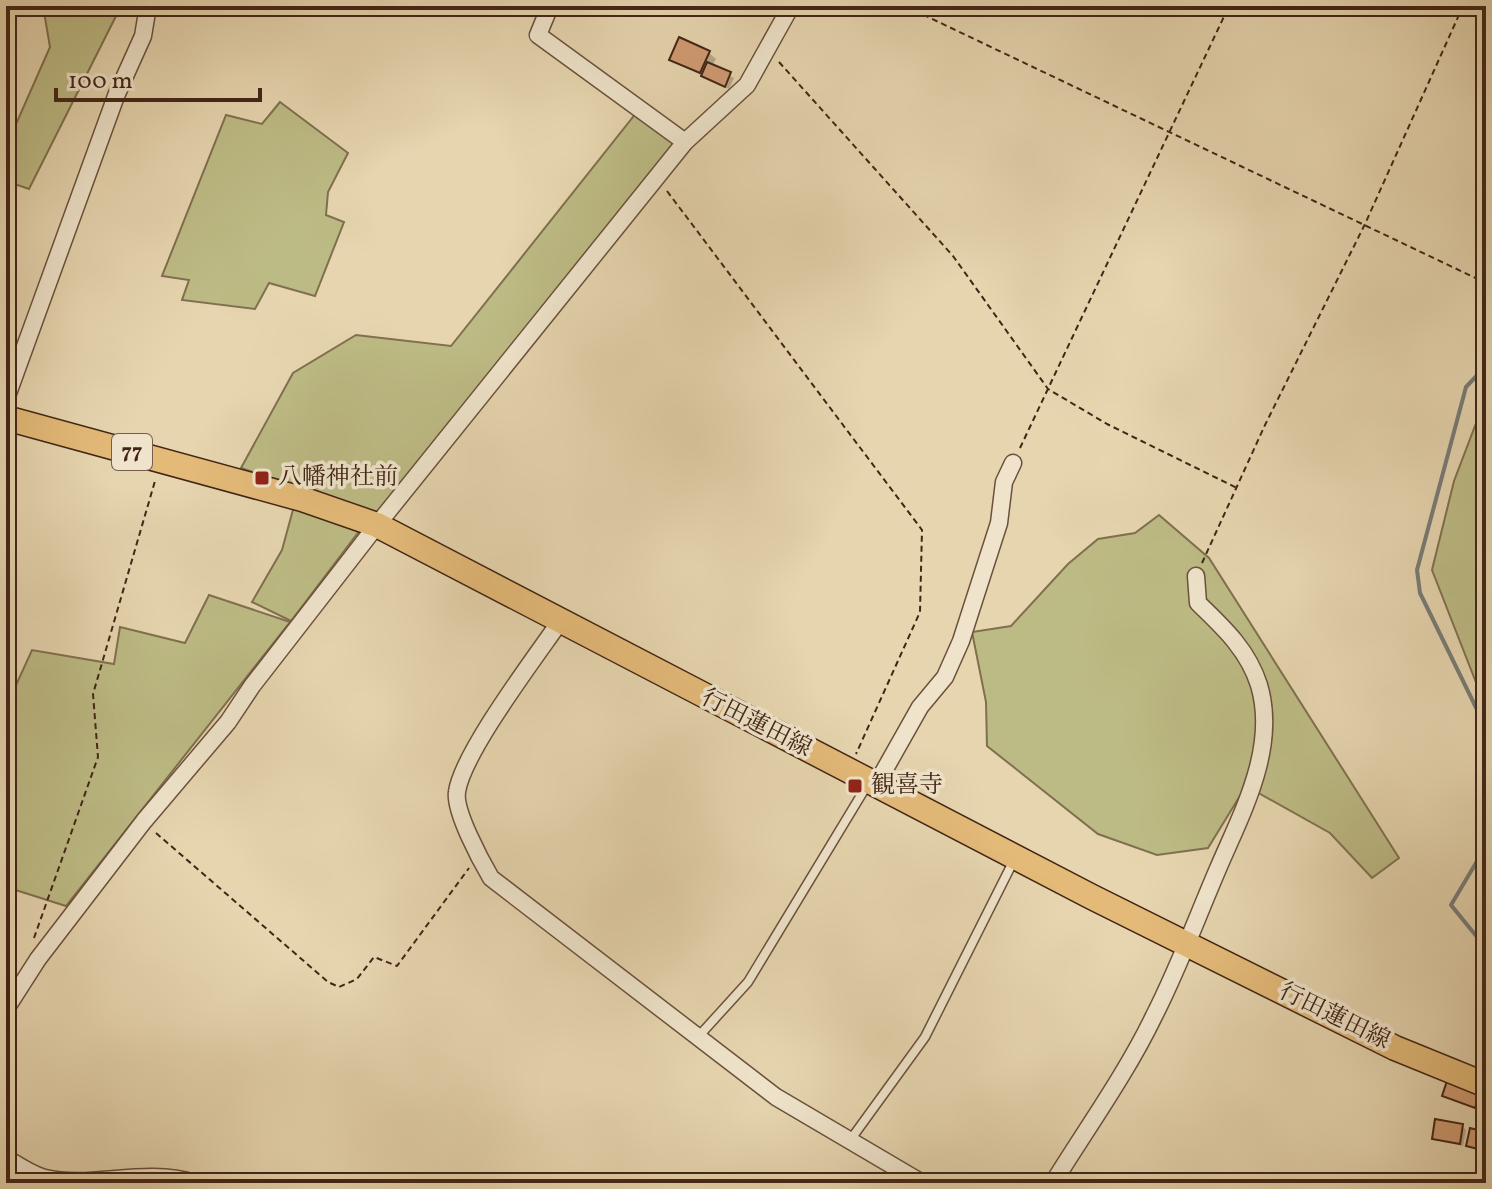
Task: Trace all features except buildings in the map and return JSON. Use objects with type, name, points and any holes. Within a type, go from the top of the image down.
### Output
[{"type":"main road","name":"行田蓮田線","points":[[6,418],[302,499],[377,525],[559,623],[1015,858],[1395,1048],[1486,1085]]},
{"type":"street","points":[[6,399],[116,96],[143,36],[148,6]]},
{"type":"street","points":[[550,6],[538,35],[685,142]]},
{"type":"street","points":[[6,1009],[38,959],[144,821],[228,722],[252,686],[377,525],[685,142],[747,85],[769,52],[791,6]]},
{"type":"street","points":[[865,779],[945,677],[961,641],[999,523],[1004,482],[1013,463]]},
{"type":"street","points":[[1053,1183],[1153,1020],[1188,945],[1254,783],[1264,718],[1259,686],[1249,660],[1234,638],[1198,603],[1196,576]]},
{"type":"street","points":[[559,623],[466,763],[456,795],[478,856],[491,878],[776,1097],[922,1183]]},
{"type":"street","points":[[6,1158],[42,1178],[61,1181],[132,1176],[176,1177],[195,1183]]},
{"type":"lane","points":[[698,1037],[748,982],[865,779]]},
{"type":"lane","points":[[851,1139],[925,1037],[1015,858]]},
{"type":"path","points":[[905,6],[1486,283]]},
{"type":"path","points":[[1013,463],[1229,6]]},
{"type":"path","points":[[1196,576],[1365,224],[1463,6]]},
{"type":"path","points":[[769,52],[953,256],[1048,389],[1107,424],[1237,488]]},
{"type":"path","points":[[656,178],[687,214],[922,530],[920,612],[865,779]]},
{"type":"path","points":[[38,959],[34,948],[35,934],[98,757],[93,694],[161,460]]},
{"type":"path","points":[[144,821],[192,867],[328,982],[339,987],[357,979],[374,957],[397,966],[478,856]]},
{"type":"shaded area","points":[[43,6],[104,6],[117,14],[29,189],[6,181],[6,128],[13,131],[50,47]]},
{"type":"shaded area","points":[[280,102],[348,153],[328,192],[326,215],[344,222],[315,296],[269,283],[255,309],[182,300],[189,280],[162,276],[226,115],[262,124]]},
{"type":"shaded area","points":[[637,112],[676,144],[376,514],[241,468],[293,373],[356,335],[451,346]]},
{"type":"shaded area","points":[[1486,397],[1486,708],[1432,570],[1454,481]]},
{"type":"shaded area","points":[[294,506],[360,530],[291,621],[252,602],[282,550]]},
{"type":"shaded area","points":[[1159,515],[1209,558],[1399,858],[1372,878],[1330,833],[1246,786],[1208,848],[1157,855],[1098,834],[987,746],[986,702],[972,632],[1011,626],[1068,564],[1098,539],[1135,533]]},
{"type":"shaded area","points":[[209,595],[290,622],[66,906],[6,887],[6,707],[32,650],[114,664],[120,627],[185,643]]},
{"type":"waterway","points":[[1486,366],[1466,387],[1417,570],[1420,593],[1486,728]]},
{"type":"waterway","points":[[1486,846],[1451,905],[1486,948]]},
{"type":"waterway","points":[[1486,1009],[1486,1061]]},
{"type":"place","name":"八幡神社前","points":[[262,478]]},
{"type":"place","name":"観喜寺","points":[[855,786]]}]
